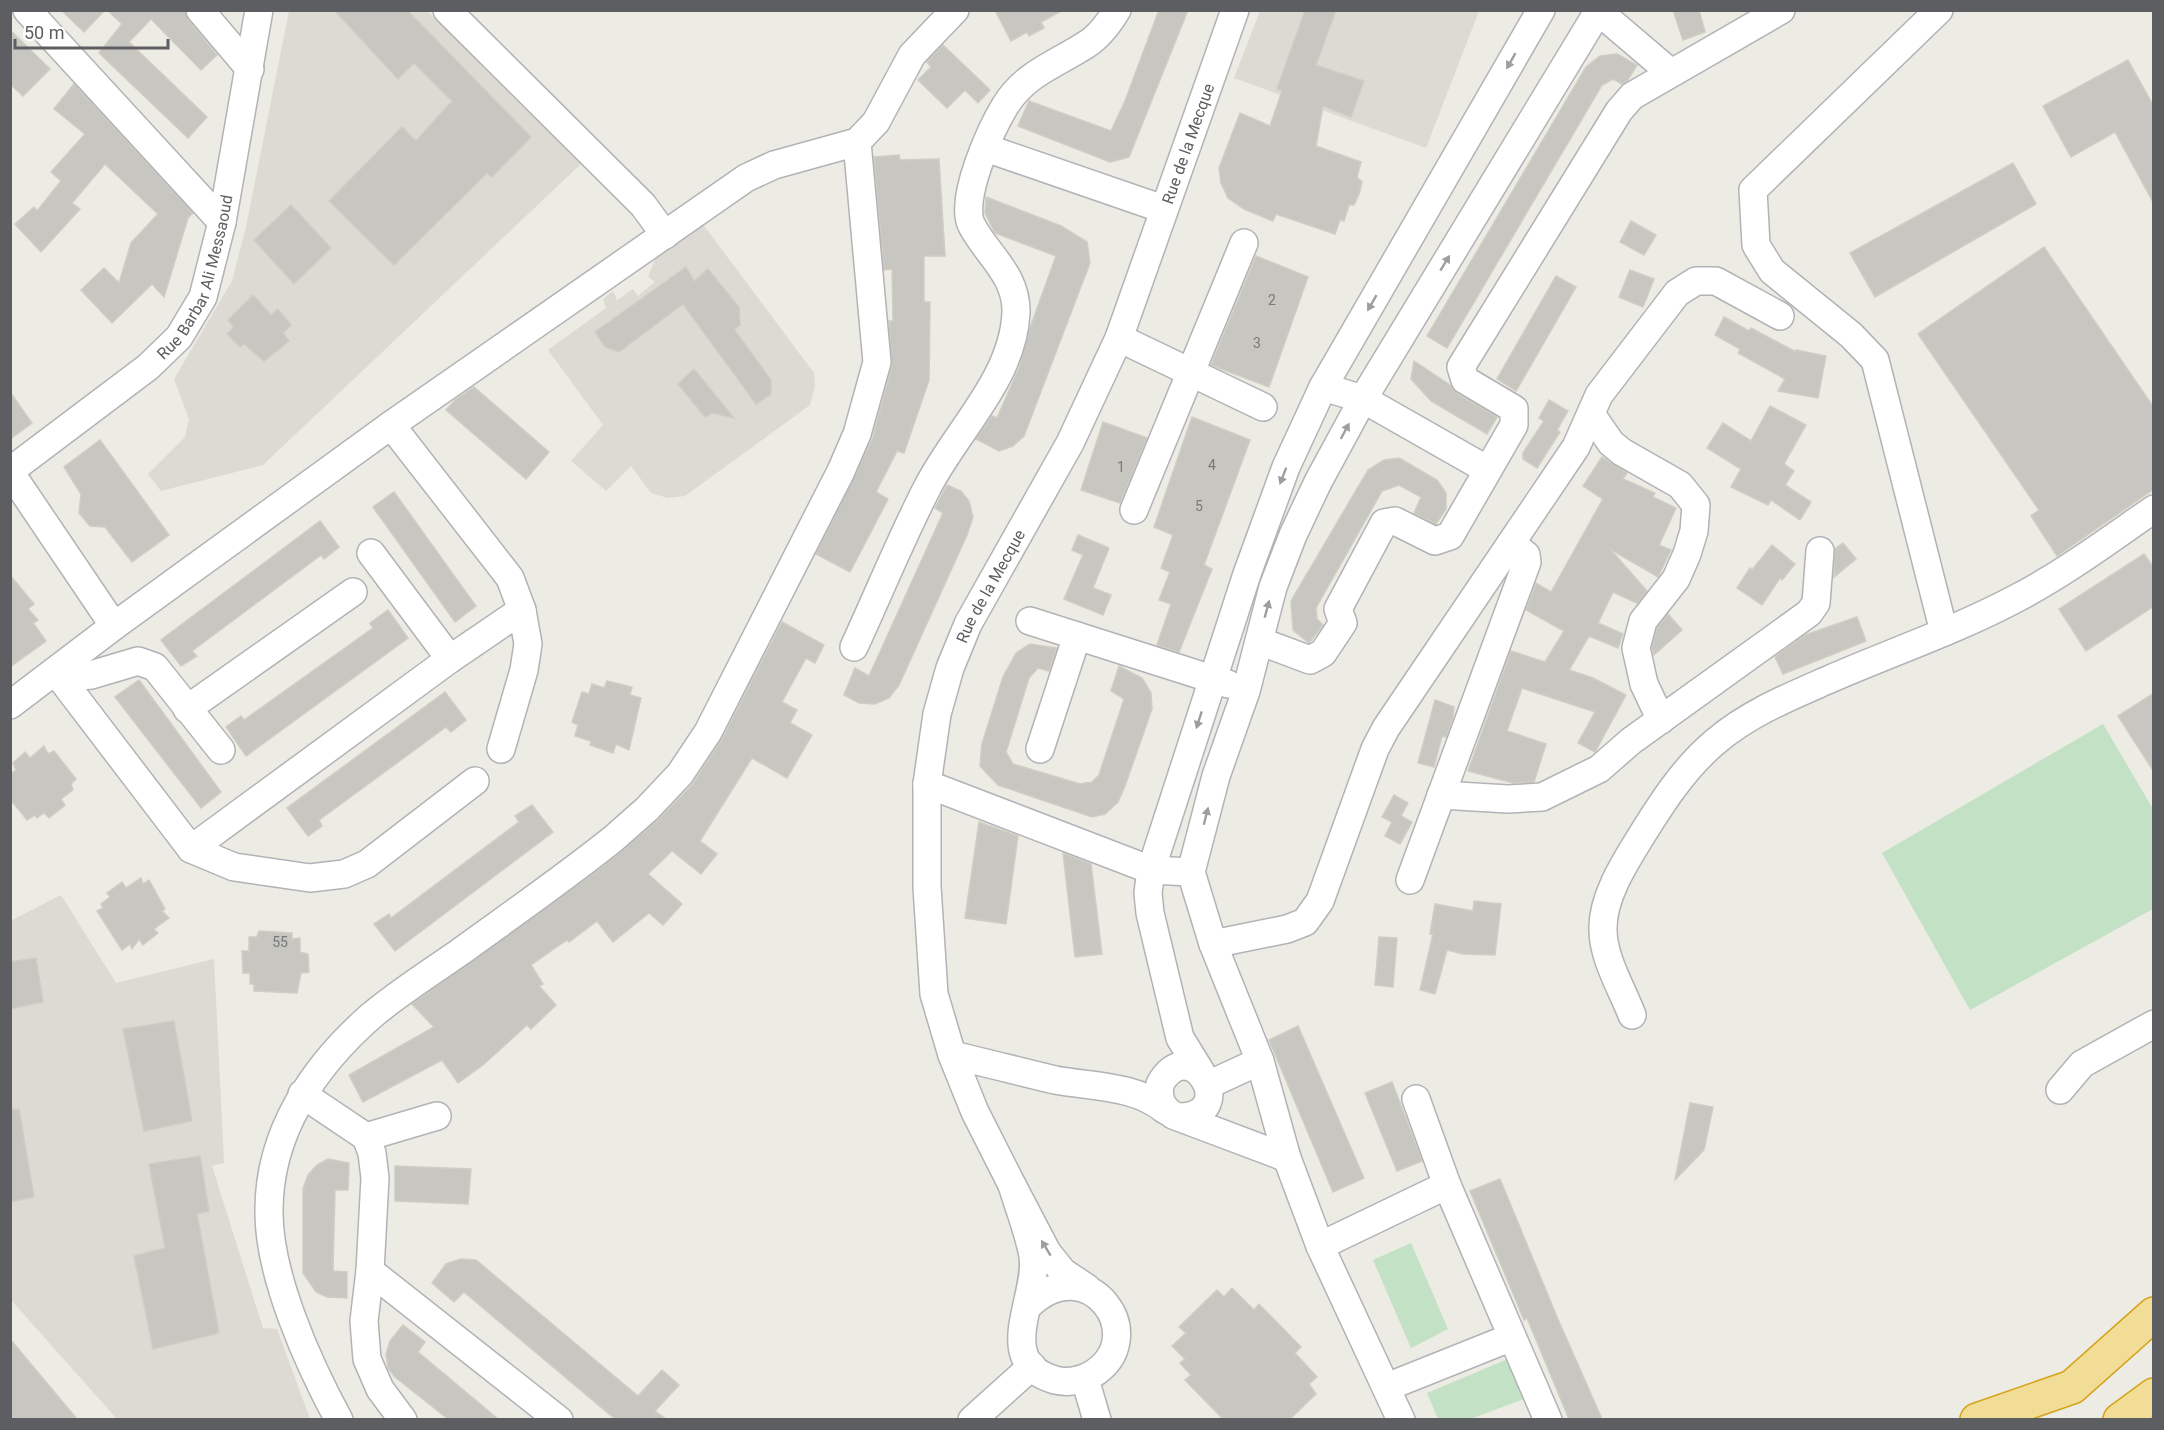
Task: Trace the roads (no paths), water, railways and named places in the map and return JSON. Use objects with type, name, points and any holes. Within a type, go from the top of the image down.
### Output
[{"type":"highway","points":[[2033,1419],[2154,1314]]},
{"type":"highway","points":[[1977,1419],[2072,1387],[2154,1328]]},
{"type":"highway","points":[[2120,1419],[2154,1395]]},
{"type":"street","points":[[27,10],[222,222]]},
{"type":"street","points":[[200,10],[250,69]]},
{"type":"street","name":"Rue Barbar Ali Messaoud","points":[[10,471],[148,367],[179,337],[203,297],[222,222],[259,10]]},
{"type":"street","points":[[447,10],[643,205],[665,235]]},
{"type":"street","points":[[10,705],[58,675],[114,626],[391,425],[746,178],[774,165],[857,142],[876,122],[912,55],[955,10]]},
{"type":"street","points":[[854,647],[926,489],[956,438],[992,385],[1008,349],[1016,314],[1014,292],[1004,269],[972,225],[968,211],[972,183],[986,148],[1005,106],[1025,80],[1089,44],[1104,29],[1117,10]]},
{"type":"street","name":"Rue de la Mecque","points":[[1012,1185],[975,1112],[952,1055],[934,994],[927,887],[927,784],[937,714],[950,668],[968,624],[1070,443],[1119,338],[1235,10]]},
{"type":"street","points":[[1180,1038],[1178,1055],[1159,1093],[1173,1114],[1189,1117],[1204,1108],[1209,1093],[1204,1079],[1180,1038],[1150,913],[1148,893],[1150,870],[1265,522],[1286,467],[1323,387],[1541,10]]},
{"type":"street","points":[[1259,641],[1310,660],[1323,653],[1343,623],[1338,609],[1383,523],[1395,520],[1435,541],[1449,536],[1486,469],[1514,425],[1514,409],[1465,380],[1461,367],[1619,111],[1632,96],[1781,10]]},
{"type":"street","points":[[1939,10],[1753,190],[1756,245],[1772,271],[1851,335],[1875,360],[1944,632]]},
{"type":"street","points":[[1401,1419],[1320,1246],[1287,1158],[1260,1061],[1213,944],[1191,872],[1216,776],[1246,691],[1273,587],[1293,535],[1363,399],[1598,11],[1671,74]]},
{"type":"street","points":[[339,1419],[309,1359],[272,1252],[268,1211],[272,1170],[284,1131],[302,1094],[320,1069],[371,1016],[575,869],[647,809],[680,774],[708,732],[841,471],[857,434],[877,362],[857,142]]},
{"type":"street","points":[[986,148],[1163,209]]},
{"type":"street","points":[[1134,510],[1244,243]]},
{"type":"street","points":[[1213,944],[1287,929],[1305,922],[1320,902],[1374,748],[1576,447],[1599,395],[1677,293],[1696,281],[1716,281],[1780,316]]},
{"type":"street","points":[[1119,338],[1263,407]]},
{"type":"street","points":[[1323,387],[1363,399],[1486,469]]},
{"type":"street","points":[[1591,414],[1611,442],[1622,452],[1680,485],[1696,505],[1694,531],[1687,554],[1676,579],[1643,621],[1636,648],[1644,684],[1661,720]]},
{"type":"street","points":[[391,425],[510,578],[522,610],[528,644],[524,669],[501,749]]},
{"type":"street","points":[[10,471],[114,626]]},
{"type":"street","points":[[1632,1015],[1605,947],[1602,928],[1608,903],[1624,864],[1684,774],[1713,743],[1768,706],[1944,632],[2017,598],[2062,572],[2154,509]]},
{"type":"street","points":[[1410,880],[1527,562],[1526,555],[1511,543]]},
{"type":"street","points":[[1441,795],[1508,799],[1542,797],[1599,769],[1661,720],[1809,613],[1816,603],[1820,550]]},
{"type":"street","points":[[371,553],[450,659]]},
{"type":"street","points":[[187,709],[353,592]]},
{"type":"street","points":[[190,849],[450,659],[522,610]]},
{"type":"street","points":[[1030,621],[1212,678],[1246,691]]},
{"type":"street","points":[[1040,749],[1077,636]]},
{"type":"street","points":[[58,675],[91,675],[138,661],[148,663],[155,667],[221,750]]},
{"type":"street","points":[[58,675],[190,849],[234,867],[310,878],[344,874],[367,864],[475,782]]},
{"type":"street","points":[[927,784],[1150,870],[1191,872]]},
{"type":"street","points":[[2060,1090],[2082,1064],[2111,1045],[2154,1024]]},
{"type":"street","points":[[952,1055],[1054,1079],[1131,1091],[1150,1098],[1173,1114],[1287,1158]]},
{"type":"street","points":[[1204,1079],[1260,1061]]},
{"type":"street","points":[[1131,1091],[1186,1067],[1204,1079]]},
{"type":"street","points":[[302,1094],[366,1137],[375,1178],[370,1271],[364,1321],[368,1359],[380,1389],[403,1419]]},
{"type":"street","points":[[1416,1099],[1447,1185],[1544,1418]]},
{"type":"street","points":[[366,1137],[437,1116]]},
{"type":"street","points":[[1012,1185],[1047,1252],[1063,1272],[1101,1297],[1111,1310],[1116,1334],[1110,1358],[1099,1370],[1085,1379],[1071,1382],[1043,1375],[1032,1366],[1023,1352],[1020,1337],[1022,1321],[1033,1284],[1033,1256],[1012,1185]]},
{"type":"street","points":[[1320,1246],[1447,1185]]},
{"type":"street","points":[[370,1271],[559,1419]]},
{"type":"street","points":[[1028,1306],[1040,1294],[1058,1287],[1071,1285],[1087,1288]]},
{"type":"street","points":[[1387,1387],[1512,1337]]},
{"type":"street","points":[[980,1415],[1032,1366]]},
{"type":"street","points":[[1085,1379],[1097,1419]]}]
